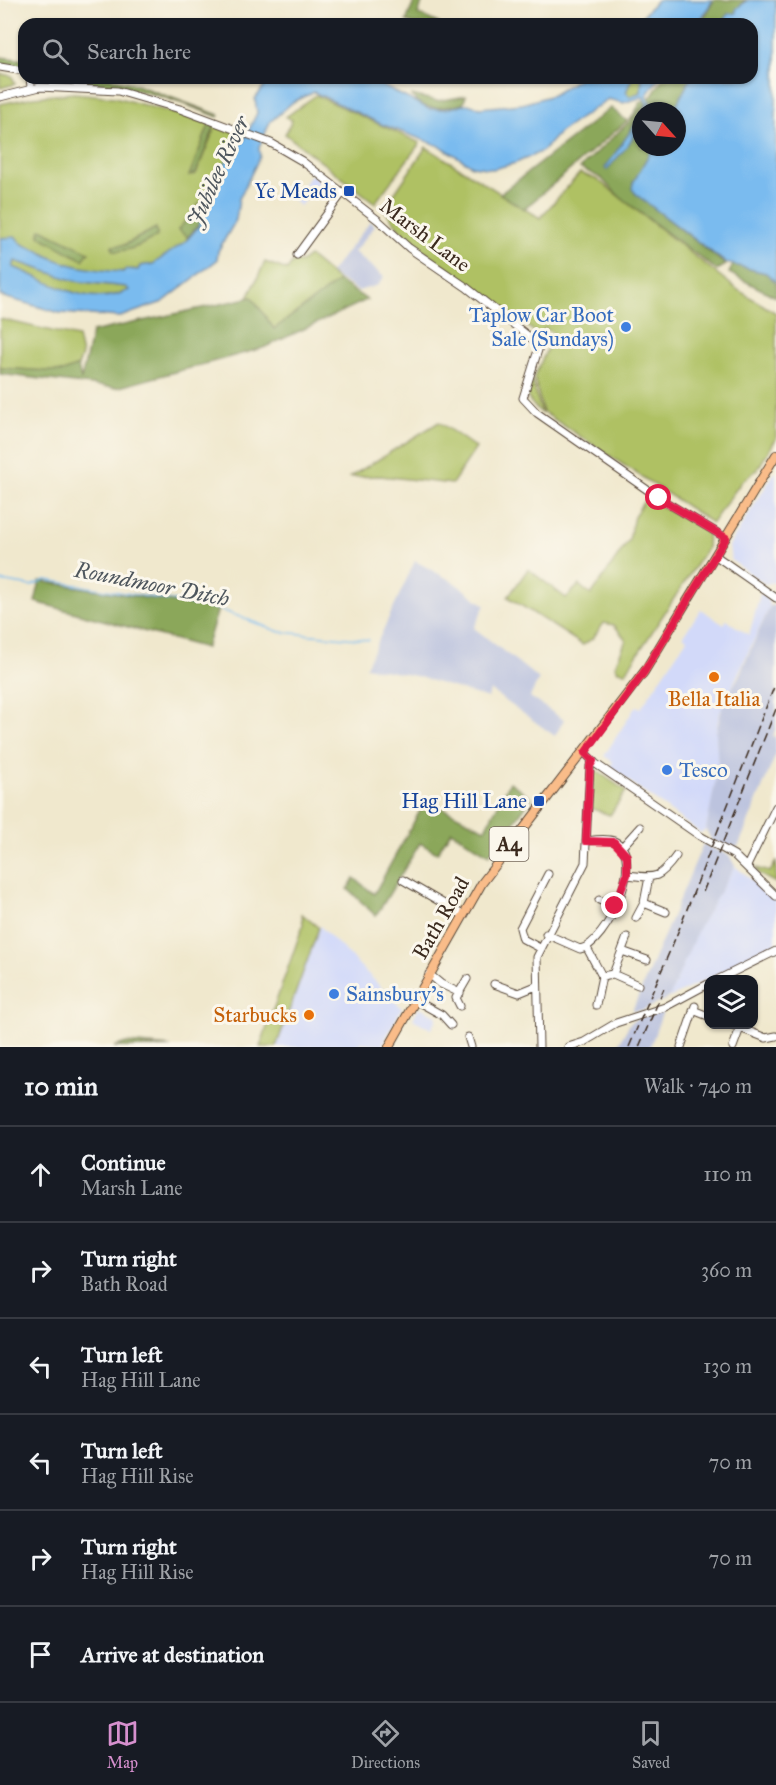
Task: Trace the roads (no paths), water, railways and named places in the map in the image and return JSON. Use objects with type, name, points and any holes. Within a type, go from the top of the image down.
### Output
[{"type":"main road","name":"Bath Road","points":[[388,1047],[463,915],[500,856],[585,753],[644,672],[776,455]]},
{"type":"street","points":[[0,67],[18,70]]},
{"type":"street","name":"Marsh Lane","points":[[0,97],[31,87],[118,91],[238,130],[271,143],[302,161],[343,192],[409,248],[466,287],[537,343],[538,350],[523,398],[537,413],[659,498],[726,538]]},
{"type":"street","points":[[297,255],[343,192]]},
{"type":"street","points":[[716,556],[776,598]]},
{"type":"street","points":[[585,753],[593,761],[747,866],[776,896]]},
{"type":"street","points":[[539,1047],[537,957],[546,934],[585,863],[590,766],[593,761]]},
{"type":"street","points":[[747,866],[776,807]]},
{"type":"street","points":[[622,847],[640,827]]},
{"type":"street","points":[[546,934],[572,947],[587,948],[598,938],[615,906],[627,875],[627,856],[622,847],[614,842],[586,841]]},
{"type":"street","points":[[627,875],[649,877],[664,873],[676,856]]},
{"type":"street","points":[[540,948],[523,939],[520,928],[548,874]]},
{"type":"street","points":[[636,918],[644,903],[649,877]]},
{"type":"street","points":[[403,880],[463,915]]},
{"type":"street","points":[[599,900],[615,906]]},
{"type":"street","points":[[644,903],[666,912]]},
{"type":"street","points":[[613,974],[627,937]]},
{"type":"street","points":[[587,948],[602,976],[596,1005]]},
{"type":"street","points":[[622,951],[647,960]]},
{"type":"street","points":[[729,975],[775,955]]},
{"type":"street","points":[[429,974],[441,984],[460,993]]},
{"type":"street","points":[[602,976],[613,974],[638,984]]},
{"type":"street","points":[[460,1006],[456,998],[467,979]]},
{"type":"street","points":[[494,984],[519,993],[536,986]]},
{"type":"street","points":[[568,1047],[584,1042],[616,1023],[665,1007],[704,986]]},
{"type":"street","points":[[415,1000],[442,1015],[451,1025]]},
{"type":"street","points":[[681,1047],[694,1008],[704,1014]]},
{"type":"street","points":[[733,1047],[740,1029]]},
{"type":"street","points":[[743,1029],[766,1038],[776,1036]]},
{"type":"street","points":[[468,1037],[471,1047]]},
{"type":"water","points":[[657,0],[713,0],[702,18],[640,18]]},
{"type":"water","points":[[748,0],[776,0],[776,282],[766,273],[726,263],[632,189],[648,156],[686,156],[686,102],[678,102],[688,84],[758,84],[758,18],[726,18],[728,14],[736,13],[736,9]]},
{"type":"water","points":[[266,84],[379,84],[429,109],[445,109],[468,104],[480,108],[522,104],[553,95],[570,84],[629,84],[626,92],[630,97],[641,92],[642,84],[655,84],[646,96],[650,102],[646,102],[643,97],[623,103],[608,99],[559,133],[543,151],[516,163],[493,169],[472,166],[442,147],[381,124],[314,92],[293,102],[270,122],[259,148],[260,156],[239,199],[236,220],[218,251],[217,260],[163,302],[120,317],[60,313],[0,296],[0,238],[16,237],[24,245],[59,261],[91,269],[123,272],[126,269],[138,270],[140,266],[153,264],[185,242],[198,227],[231,150],[243,142],[257,113],[255,99]],"holes":[[[15,261],[75,281],[126,287],[129,290],[99,297],[84,295],[55,286],[13,267]]]},
{"type":"water","points":[[632,129],[632,138],[623,152],[607,170],[605,168]]},
{"type":"waterway","name":"Roundmoor Ditch","points":[[0,581],[31,586],[46,580],[216,608],[280,632],[369,640]]},
{"type":"railway","points":[[629,1047],[680,927],[776,682]]},
{"type":"railway","points":[[703,892],[776,709]]},
{"type":"railway","points":[[639,1047],[665,986]]},
{"type":"place","name":"Ye Meads","points":[[349,191]]},
{"type":"place","name":"Taplow Car Boot Sale (Sundays)","points":[[626,327]]},
{"type":"place","name":"Bella Italia","points":[[714,677]]},
{"type":"place","name":"Tesco","points":[[667,770]]},
{"type":"place","name":"Hag Hill Lane","points":[[539,801]]},
{"type":"place","name":"Sainsbury's","points":[[334,994]]},
{"type":"place","name":"Starbucks","points":[[309,1015]]},
{"type":"water label","name":"Jubilee River","points":[[218,171]]}]
